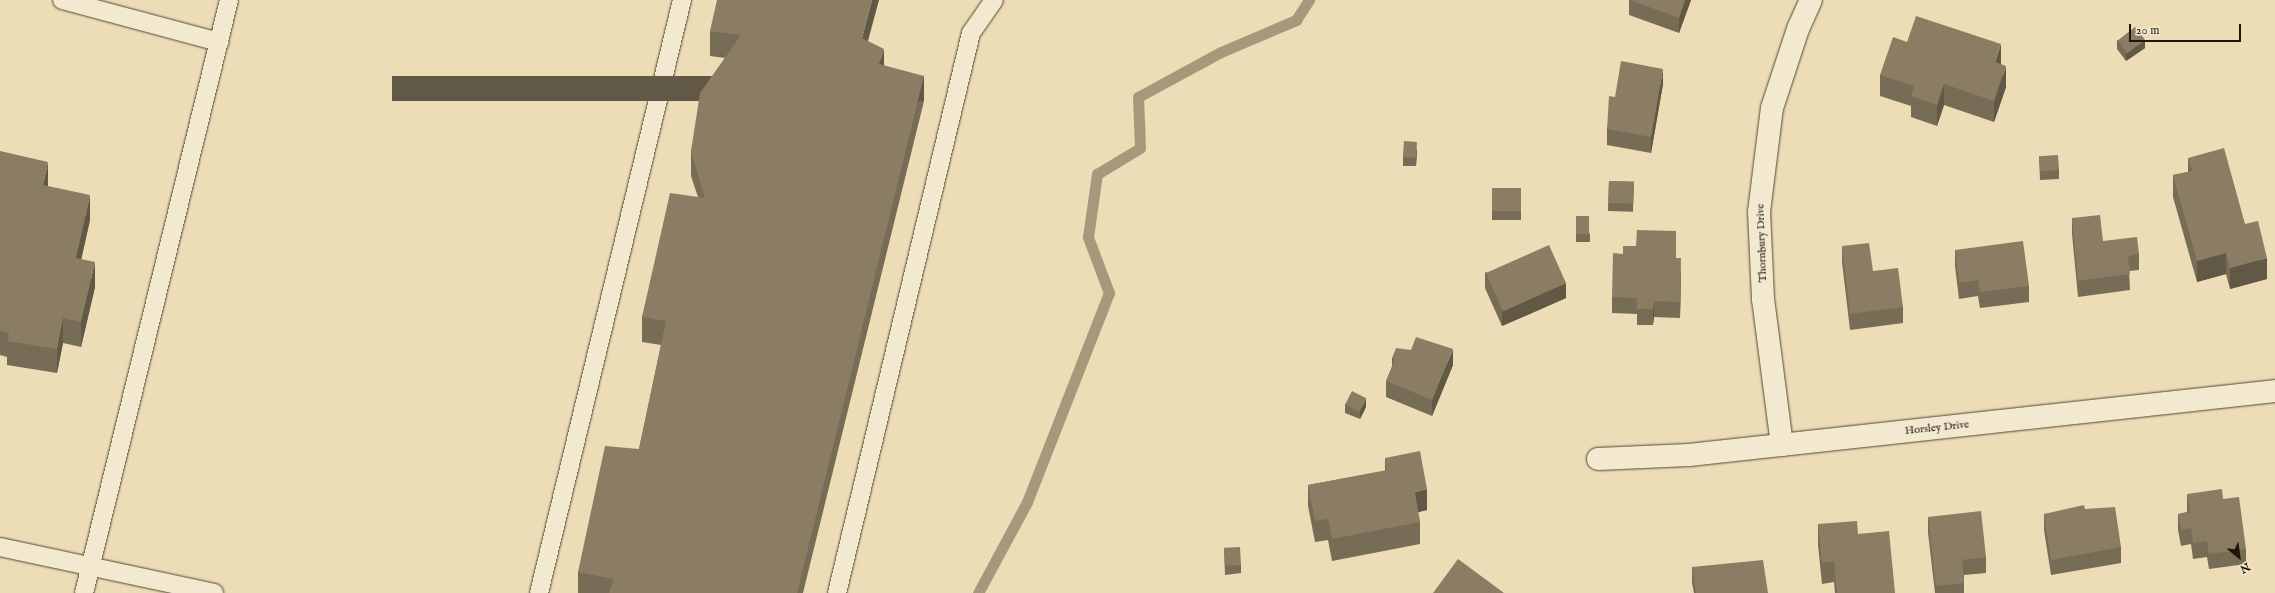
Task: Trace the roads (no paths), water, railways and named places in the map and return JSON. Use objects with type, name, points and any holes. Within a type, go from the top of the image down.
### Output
[{"type":"street","name":"Thornbury Drive","points":[[1782,445],[1763,299],[1759,212],[1772,108],[1798,29],[1812,0]]},
{"type":"street","name":"Horsley Drive","points":[[1598,459],[1689,456],[2275,391]]},
{"type":"lane","points":[[62,0],[220,42]]},
{"type":"lane","points":[[84,593],[220,42],[229,0]]},
{"type":"lane","points":[[539,593],[682,0]]},
{"type":"lane","points":[[837,593],[971,33],[994,0]]},
{"type":"lane","points":[[0,547],[91,568],[214,593]]},
{"type":"waterway","points":[[978,593],[1027,502],[1109,293],[1088,237],[1097,174],[1140,148],[1138,97],[1221,52],[1296,20],[1309,0]]}]
